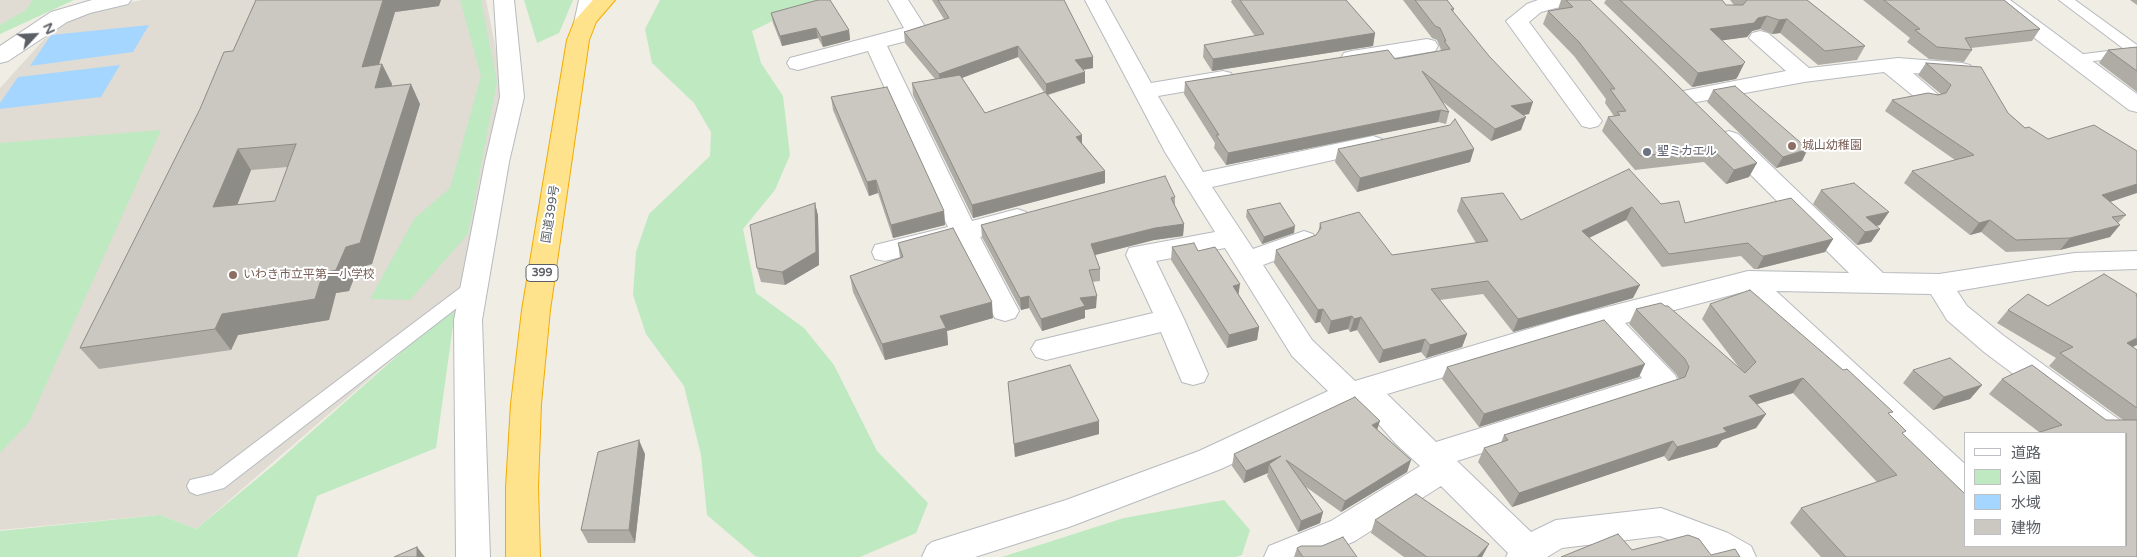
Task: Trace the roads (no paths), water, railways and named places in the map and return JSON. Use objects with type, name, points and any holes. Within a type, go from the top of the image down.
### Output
[{"type":"highway","name":"国道399号","points":[[523,557],[522,487],[526,404],[536,310],[578,40],[586,20],[605,0]]},
{"type":"street","points":[[0,35],[42,19],[59,17],[84,8],[120,0]]},
{"type":"street","points":[[473,557],[468,320],[497,162],[512,97],[504,0]]},
{"type":"street","points":[[798,63],[916,31],[898,0]]},
{"type":"street","points":[[1095,0],[1193,177],[1302,348],[1350,394],[1379,404],[1407,435],[1437,462],[1526,554],[1556,534],[1661,522],[1716,543],[1739,557]]},
{"type":"street","points":[[1578,0],[1554,2],[1534,8],[1517,21],[1590,121]]},
{"type":"street","points":[[1997,0],[2137,105]]},
{"type":"street","points":[[0,56],[59,17]]},
{"type":"street","points":[[1760,38],[1804,76]]},
{"type":"street","points":[[875,43],[904,101],[964,232],[1005,311]]},
{"type":"street","points":[[1329,61],[1427,46]]},
{"type":"street","points":[[1889,66],[1930,98]]},
{"type":"street","points":[[1876,282],[1679,90],[1889,66],[1972,70]]},
{"type":"street","points":[[1144,91],[1241,75]]},
{"type":"street","points":[[1161,179],[1193,177],[1399,139]]},
{"type":"street","points":[[885,252],[1039,212]]},
{"type":"street","points":[[1193,374],[1170,319],[1139,255],[1232,238]]},
{"type":"street","points":[[1246,261],[1304,240]]},
{"type":"street","points":[[939,557],[944,552],[1069,512],[1210,460],[1350,394],[1604,319],[1748,281],[1939,284],[2075,262],[2137,260]]},
{"type":"street","points":[[2075,262],[2114,285]]},
{"type":"street","points":[[1748,281],[1964,483]]},
{"type":"street","points":[[1939,284],[1956,312],[1994,344],[2113,432]]},
{"type":"street","points":[[1046,349],[1170,319]]},
{"type":"street","points":[[1281,557],[1343,530],[1437,462],[1664,383],[1604,319]]},
{"type":"lane","points":[[578,40],[586,0]]},
{"type":"lane","points":[[2066,0],[2137,52]]},
{"type":"lane","points":[[2076,59],[2137,52]]},
{"type":"lane","points":[[197,486],[217,482],[474,286]]},
{"type":"water","points":[[149,25],[133,52],[30,66],[51,35]]},
{"type":"water","points":[[120,65],[101,97],[0,109],[0,103],[18,77]]},
{"type":"place","name":"城山幼稚園","points":[[1792,146]]},
{"type":"place","name":"聖ミカエル","points":[[1647,152]]},
{"type":"place","name":"いわき市立平第一小学校","points":[[233,275]]}]
